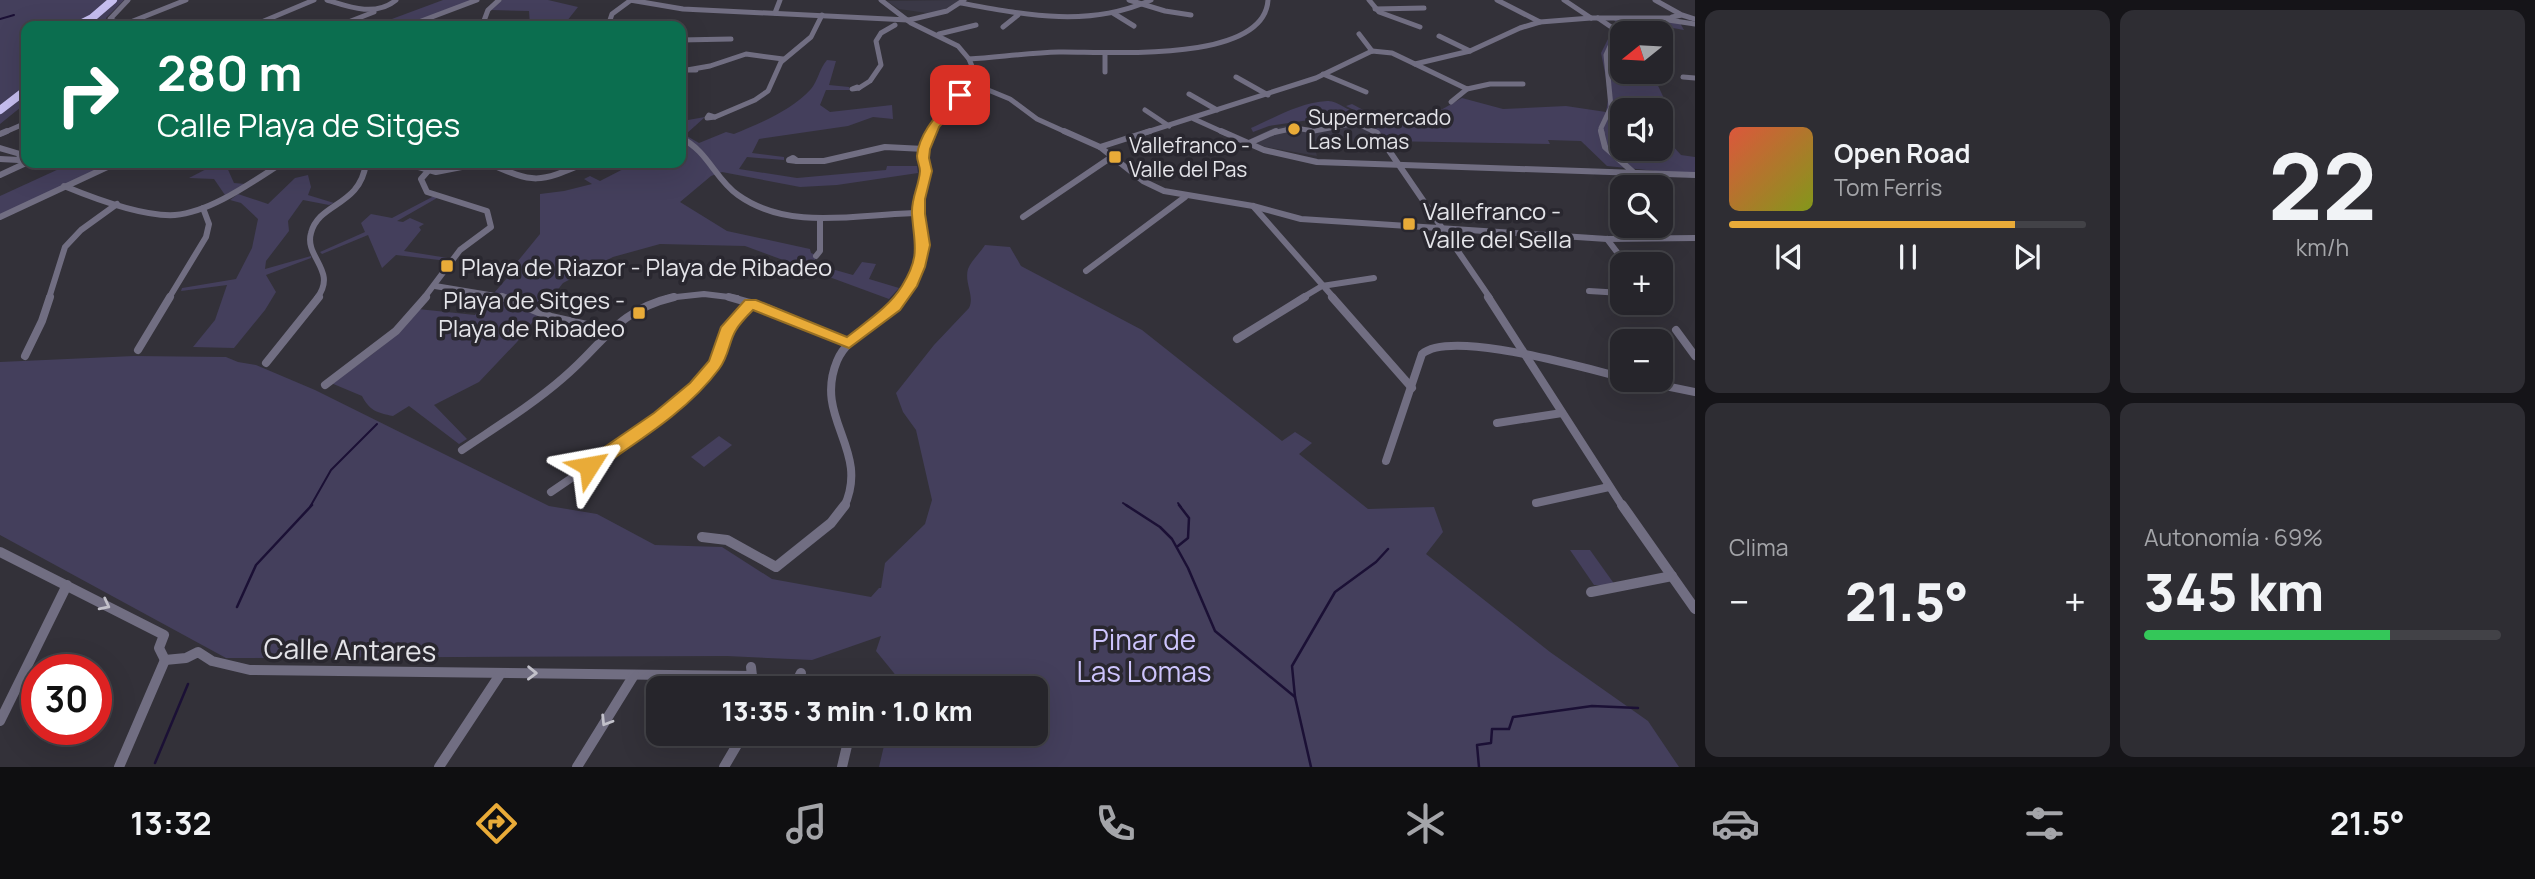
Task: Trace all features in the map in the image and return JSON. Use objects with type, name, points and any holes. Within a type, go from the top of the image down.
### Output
[{"type":"highway","points":[[87,21],[113,0]]},
{"type":"highway","points":[[103,21],[103,16],[120,0]]},
{"type":"highway","points":[[0,104],[21,91]]},
{"type":"highway","points":[[0,110],[21,92]]},
{"type":"street","points":[[110,21],[128,0]]},
{"type":"street","points":[[133,21],[186,0]]},
{"type":"street","points":[[136,21],[193,0]]},
{"type":"street","points":[[264,21],[314,0]]},
{"type":"street","points":[[327,0],[368,12]]},
{"type":"street","points":[[349,21],[404,0]]},
{"type":"street","points":[[421,21],[477,0]]},
{"type":"street","points":[[484,21],[488,10],[499,0]]},
{"type":"street","points":[[610,21],[612,14],[630,0],[683,9],[909,22],[943,13],[962,2],[1018,15],[1071,17],[1113,13],[1143,5],[1151,0]]},
{"type":"street","points":[[775,13],[779,0]]},
{"type":"street","points":[[881,0],[909,22],[939,34],[958,46],[970,62],[977,84]]},
{"type":"street","points":[[1129,0],[1191,15]]},
{"type":"street","points":[[970,62],[1062,52],[1178,51],[1219,43],[1257,23],[1265,14],[1268,0]]},
{"type":"street","points":[[1369,0],[1375,9],[1420,27]]},
{"type":"street","points":[[1497,0],[1540,22]]},
{"type":"street","points":[[1564,0],[1617,31],[1606,55],[1611,107],[1601,128],[1605,147],[1633,172]]},
{"type":"street","points":[[1655,0],[1685,24],[1694,24]]},
{"type":"street","points":[[1375,9],[1424,8]]},
{"type":"street","points":[[859,88],[870,81],[881,65],[876,41],[896,22],[897,12]]},
{"type":"street","points":[[1113,13],[1134,26]]},
{"type":"street","points":[[715,117],[766,92],[773,85],[783,59],[808,41],[819,26],[822,15]]},
{"type":"street","points":[[1003,27],[1018,15]]},
{"type":"street","points":[[1415,64],[1470,51],[1520,28],[1540,22],[1595,18],[1662,19],[1682,15],[1694,24]]},
{"type":"street","points":[[129,21],[138,19]]},
{"type":"street","points":[[939,34],[976,25]]},
{"type":"street","points":[[1359,34],[1372,51]]},
{"type":"street","points":[[1439,36],[1470,51]]},
{"type":"street","points":[[686,40],[731,39]]},
{"type":"street","points":[[1100,147],[1268,95],[1324,74],[1372,51],[1392,53],[1467,89]]},
{"type":"street","points":[[1105,53],[1105,72]]},
{"type":"street","points":[[696,70],[746,54],[783,59]]},
{"type":"street","points":[[702,537],[727,540],[776,567],[831,523],[845,505],[853,482],[851,457],[831,408],[830,391],[838,361],[849,343],[895,307],[918,267],[924,245],[918,199],[926,171],[924,149],[934,127],[966,84],[970,62]]},
{"type":"street","points":[[1324,74],[1366,92]]},
{"type":"street","points":[[1236,77],[1268,95]]},
{"type":"street","points":[[1683,77],[1695,78]]},
{"type":"street","points":[[966,84],[977,84],[1010,99],[1037,119],[1100,147],[1143,181],[1185,197],[1253,206],[1301,219],[1607,239],[1695,238]]},
{"type":"street","points":[[1451,102],[1467,89],[1490,84],[1522,84]]},
{"type":"street","points":[[1189,94],[1217,110]]},
{"type":"street","points":[[1145,110],[1169,126]]},
{"type":"street","points":[[1194,119],[1247,144],[1317,162],[1695,175]]},
{"type":"street","points":[[1247,144],[1276,131],[1295,128],[1314,131],[1356,123],[1377,133],[1530,358],[1609,487],[1695,609]]},
{"type":"street","points":[[0,134],[21,125]]},
{"type":"street","points":[[686,141],[701,149],[728,187],[749,203],[772,212],[820,219],[873,213],[918,214]]},
{"type":"street","points":[[797,161],[824,161],[885,147],[924,149]]},
{"type":"street","points":[[0,148],[20,154],[19,160],[0,159]]},
{"type":"street","points":[[1023,216],[1113,156]]},
{"type":"street","points":[[0,175],[21,164]]},
{"type":"street","points":[[0,217],[105,168]]},
{"type":"street","points":[[64,186],[91,197],[164,215],[203,208],[223,200],[273,168]]},
{"type":"street","points":[[266,363],[323,292],[326,282],[324,270],[311,245],[310,235],[314,225],[362,183],[365,168]]},
{"type":"street","points":[[421,168],[436,172],[458,168]]},
{"type":"street","points":[[325,385],[396,331],[435,286],[460,250],[491,227],[487,211],[427,192],[421,179],[429,168]]},
{"type":"street","points":[[498,168],[520,177],[547,179],[573,168]]},
{"type":"street","points":[[1086,271],[1185,197]]},
{"type":"street","points":[[24,356],[42,321],[65,247],[81,230],[117,204]]},
{"type":"street","points":[[1253,206],[1412,388]]},
{"type":"street","points":[[138,350],[206,237],[209,224],[203,208]]},
{"type":"street","points":[[816,256],[820,251],[820,219]]},
{"type":"street","points":[[1607,239],[1617,252]]},
{"type":"street","points":[[1237,339],[1322,286],[1374,278]]},
{"type":"street","points":[[435,286],[504,297],[551,317],[609,330]]},
{"type":"street","points":[[1589,291],[1610,292]]},
{"type":"street","points":[[461,450],[573,371],[609,330],[639,309],[671,297],[717,294],[750,303],[849,343]]},
{"type":"street","points":[[551,492],[645,428],[696,387],[715,364],[724,347],[727,331],[750,303]]},
{"type":"street","points":[[1676,330],[1695,356]]},
{"type":"street","points":[[1386,461],[1422,354],[1429,348],[1440,345],[1480,346],[1610,375]]},
{"type":"street","points":[[1673,388],[1695,392]]},
{"type":"street","points":[[1497,423],[1562,413]]},
{"type":"street","points":[[1536,503],[1609,487]]},
{"type":"street","points":[[0,552],[164,635],[159,645],[159,653],[165,660],[119,767]]},
{"type":"street","points":[[1591,592],[1672,576]]},
{"type":"street","points":[[0,721],[67,585]]},
{"type":"street","name":"Calle Antares","points":[[165,660],[186,658],[198,652],[212,661],[250,670],[634,675],[752,671],[754,676]]},
{"type":"street","points":[[439,767],[501,673]]},
{"type":"street","points":[[578,767],[634,675]]},
{"type":"street","points":[[724,767],[736,746]]},
{"type":"street","points":[[842,767],[847,746]]},
{"type":"shaded area","points":[[960,0],[940,12],[927,13],[899,9],[887,1]]},
{"type":"shaded area","points":[[1295,124],[1310,130],[1357,124],[1376,135],[1380,142],[1313,141],[1317,156],[1266,147],[1248,140],[1273,128]]},
{"type":"green space","points":[[0,0],[124,0],[106,18],[107,21],[21,21],[21,107],[0,124]]},
{"type":"green space","points":[[443,0],[474,0],[419,21],[386,21]]},
{"type":"green space","points":[[502,0],[548,0],[578,7],[567,21],[530,21],[529,11],[491,10]]},
{"type":"green space","points":[[1612,17],[1657,21],[1615,21]]},
{"type":"green space","points":[[1673,22],[1680,23],[1684,30],[1673,28]]},
{"type":"green space","points":[[1610,35],[1610,84],[1657,84],[1664,98],[1610,98],[1610,161],[1673,161],[1673,146],[1681,155],[1695,157],[1695,175],[1607,166],[1581,141],[1548,140],[1550,144],[1384,141],[1357,122],[1323,118],[1269,126],[1253,132],[1251,128],[1298,107],[1327,101],[1358,112],[1346,106],[1352,104],[1367,112],[1439,111],[1462,98],[1503,109],[1566,106],[1606,112],[1609,93],[1601,53]]},
{"type":"green space","points":[[827,60],[836,61],[829,85],[849,87],[850,90],[826,90],[820,105],[830,112],[892,105],[893,119],[873,117],[848,126],[759,139],[752,153],[784,157],[784,160],[747,157],[739,169],[797,178],[886,170],[887,166],[917,166],[918,173],[837,185],[800,187],[722,172],[711,176],[680,202],[727,231],[810,249],[811,253],[816,255],[814,264],[853,275],[862,262],[876,264],[869,279],[899,288],[889,299],[745,246],[660,244],[613,257],[563,283],[517,342],[479,382],[434,405],[467,439],[459,444],[409,406],[393,416],[382,414],[371,408],[362,396],[331,383],[367,359],[418,309],[475,315],[513,271],[457,258],[513,267],[540,234],[540,194],[592,184],[584,179],[590,176],[600,181],[625,168],[686,168],[686,136],[699,143],[726,132],[734,134],[775,116],[803,97],[813,86]]},
{"type":"green space","points":[[686,117],[688,120],[705,117],[686,134]]},
{"type":"green space","points":[[61,168],[99,168],[0,215],[0,196]]},
{"type":"green space","points":[[208,168],[227,168],[234,183],[246,184],[225,195],[214,179],[189,178]]},
{"type":"green space","points":[[308,175],[311,187],[308,195],[334,203],[329,205],[303,200],[288,221],[289,231],[266,261],[265,269],[311,258],[266,275],[276,292],[234,348],[193,347],[215,320],[227,285],[181,291],[182,288],[236,279],[252,248],[258,219],[241,203],[230,200],[238,194],[268,204],[295,178]]},
{"type":"green space","points":[[434,196],[437,198],[397,221],[403,222],[410,218],[424,224],[419,227],[421,230],[404,251],[448,258],[448,261],[396,255],[382,268],[368,235],[322,254],[320,252],[365,232],[361,223],[371,214],[392,218]]},
{"type":"green space","name":"Pinar de Las Lomas","points":[[985,245],[1010,247],[1021,266],[1142,330],[1282,441],[1295,432],[1312,443],[1299,454],[1368,509],[1434,507],[1443,532],[1426,554],[1550,652],[1648,721],[1679,767],[879,767],[884,746],[1048,746],[1048,676],[896,676],[876,651],[881,636],[812,660],[727,656],[226,658],[0,535],[0,362],[134,356],[226,357],[256,365],[315,390],[549,506],[597,514],[655,545],[722,547],[772,579],[871,597],[881,588],[885,563],[925,524],[932,500],[916,430],[903,412],[896,393],[934,345],[969,308],[971,299],[967,279],[971,263]]},
{"type":"green space","points":[[719,436],[732,445],[704,467],[691,457]]},
{"type":"green space","points":[[1570,550],[1590,550],[1615,585],[1594,585]]},
{"type":"waterway","points":[[0,19],[14,15]]},
{"type":"waterway","points":[[310,507],[331,470],[377,424]]},
{"type":"waterway","points":[[1178,503],[1181,507]]},
{"type":"waterway","points":[[237,607],[256,565],[312,505]]},
{"type":"waterway","points":[[1126,505],[1160,527],[1172,539],[1188,568],[1215,631],[1295,697]]},
{"type":"waterway","points":[[1178,546],[1188,538],[1189,518],[1179,505]]},
{"type":"waterway","points":[[1295,697],[1292,666],[1335,592],[1376,562],[1388,549]]},
{"type":"waterway","points":[[155,763],[188,684]]},
{"type":"waterway","points":[[1295,697],[1311,767]]},
{"type":"waterway","points":[[1479,767],[1477,745],[1491,743],[1492,729],[1509,729],[1513,717],[1592,706],[1638,708]]},
{"type":"place","name":"Supermercado Las Lomas","points":[[1294,129]]},
{"type":"place","name":"Vallefranco - Valle del Pas","points":[[1115,157]]},
{"type":"place","name":"Vallefranco - Valle del Sella","points":[[1409,224]]},
{"type":"place","name":"Playa de Riazor - Playa de Ribadeo","points":[[447,266]]},
{"type":"place","name":"Playa de Sitges - Playa de Ribadeo","points":[[639,313]]},
{"type":"route","points":[[589,466],[675,406],[696,387],[715,364],[724,347],[727,331],[750,303],[849,343],[895,307],[918,267],[924,245],[918,214],[918,199],[926,171],[924,149],[934,127],[960,95]]}]
